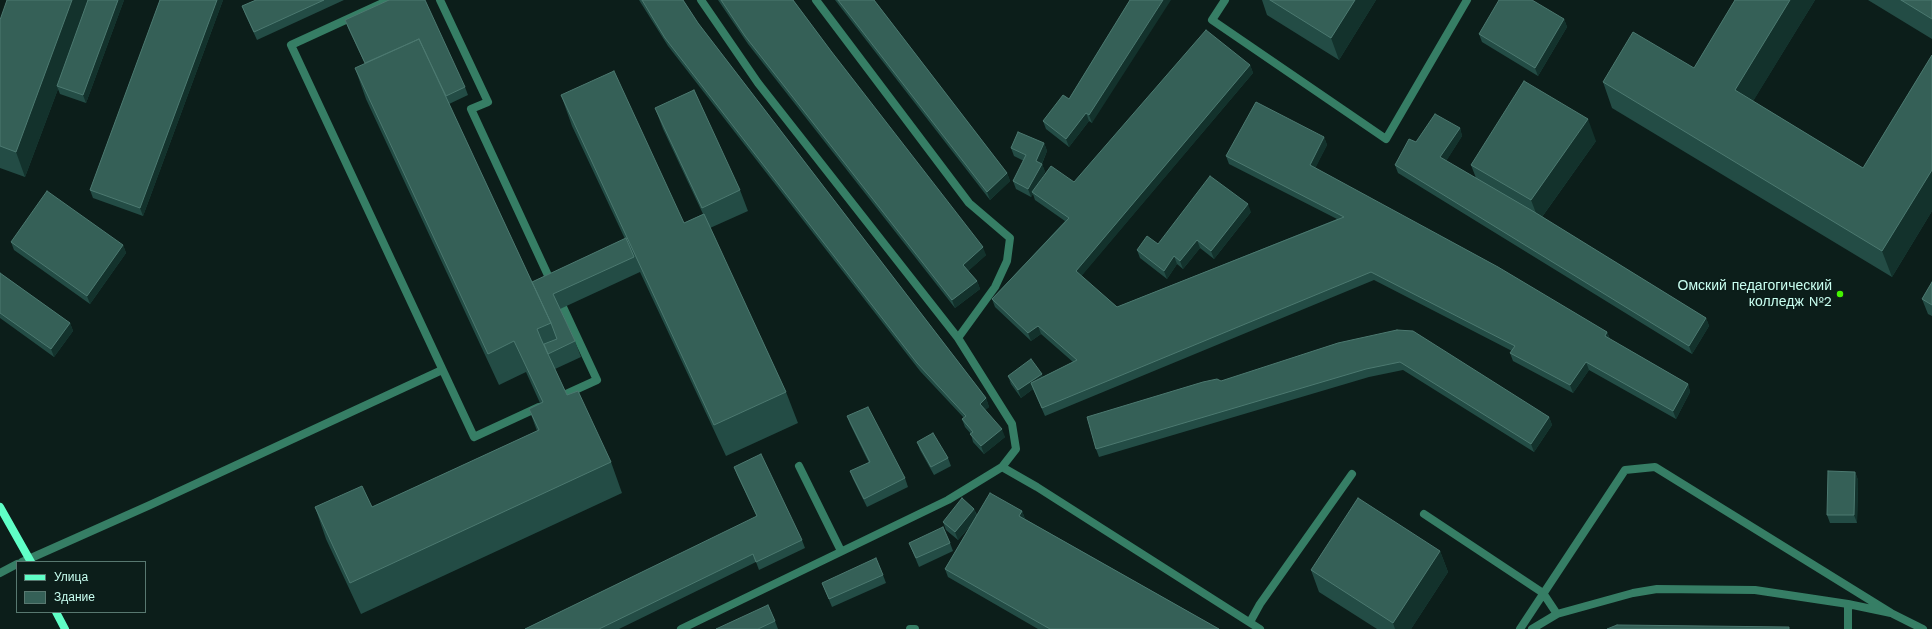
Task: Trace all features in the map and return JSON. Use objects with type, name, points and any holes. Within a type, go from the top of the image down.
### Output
[{"type":"street","points":[[0,507],[27,561]]},
{"type":"street","points":[[57,613],[65,629]]},
{"type":"lane","points":[[389,0],[291,45],[474,437],[541,406]]},
{"type":"lane","points":[[440,0],[488,102],[471,109],[555,289]]},
{"type":"lane","points":[[681,629],[948,500],[1002,467],[1016,449],[1012,424],[958,338],[758,83],[701,0]]},
{"type":"lane","points":[[816,0],[969,203],[1010,238],[1007,261],[995,287],[958,338]]},
{"type":"lane","points":[[1225,0],[1212,20],[1386,139],[1467,0]]},
{"type":"lane","points":[[563,307],[597,380],[564,395]]},
{"type":"lane","points":[[27,561],[442,370]]},
{"type":"lane","points":[[799,466],[841,551]]},
{"type":"lane","points":[[1002,467],[1037,486],[1260,629]]},
{"type":"lane","points":[[1520,629],[1625,470],[1655,467],[1891,613],[1923,629]]},
{"type":"lane","points":[[1250,622],[1260,604],[1352,474]]},
{"type":"lane","points":[[1424,514],[1543,592],[1557,614]]},
{"type":"lane","points":[[0,573],[16,565]]},
{"type":"lane","points":[[1532,629],[1557,614],[1633,592],[1656,589],[1755,590],[1848,604],[1891,613]]},
{"type":"lane","points":[[1848,604],[1848,629]]},
{"type":"lane","points":[[910,629],[915,629]]},
{"type":"building","points":[[7,0],[72,0],[16,152],[0,146],[0,20]]},
{"type":"building","points":[[88,0],[118,0],[83,95],[57,86]]},
{"type":"building","points":[[160,0],[217,0],[140,208],[90,190]]},
{"type":"building","points":[[256,0],[324,0],[254,32],[242,6]]},
{"type":"building","points":[[389,0],[425,0],[465,87],[446,96],[419,39],[365,63],[345,20]]},
{"type":"building","points":[[642,0],[683,0],[698,23],[986,398],[980,404],[1002,429],[981,446],[970,434],[973,432],[962,419],[966,416],[917,363],[665,38]]},
{"type":"building","points":[[721,0],[793,0],[983,247],[963,265],[977,281],[952,300],[745,36]]},
{"type":"building","points":[[838,0],[874,0],[1007,173],[987,192]]},
{"type":"building","points":[[1130,0],[1163,0],[1089,115],[1086,113],[1066,139],[1043,121],[1063,95],[1069,99]]},
{"type":"building","points":[[1270,0],[1355,0],[1331,38]]},
{"type":"building","points":[[1499,0],[1532,0],[1564,19],[1535,68],[1479,34]]},
{"type":"building","name":"Омский педагогический колледж №2","points":[[1735,0],[1790,0],[1735,90],[1863,168],[1932,55],[1932,170],[1882,251],[1603,82],[1633,32],[1694,68]]},
{"type":"building","points":[[1901,0],[1932,0],[1932,19]]},
{"type":"building","points":[[1206,30],[1250,65],[1076,271],[1117,307],[1344,217],[1226,156],[1256,102],[1324,137],[1310,165],[1498,267],[1607,332],[1605,336],[1688,384],[1673,411],[1586,362],[1570,385],[1510,353],[1515,346],[1371,272],[1042,408],[1031,383],[1077,360],[1038,326],[1028,333],[992,299],[1069,218],[1032,192],[1051,166],[1074,182]]},
{"type":"building","points":[[419,39],[551,323],[537,329],[541,339],[567,395],[578,391],[611,462],[350,583],[315,507],[362,486],[372,507],[539,430],[529,409],[543,402],[514,341],[488,354],[355,68]]},
{"type":"building","points":[[614,71],[684,223],[704,214],[786,392],[714,425],[561,95]]},
{"type":"building","points":[[1524,81],[1588,119],[1531,200],[1471,165]]},
{"type":"building","points":[[694,90],[740,190],[702,208],[655,108]]},
{"type":"building","points":[[1435,114],[1460,128],[1440,157],[1536,213],[1706,318],[1689,346],[1395,165],[1409,139],[1416,142]]},
{"type":"building","points":[[1018,132],[1044,143],[1036,161],[1042,164],[1028,189],[1013,181],[1026,155],[1011,148]]},
{"type":"building","points":[[1210,176],[1248,204],[1211,251],[1197,240],[1180,261],[1174,256],[1164,271],[1137,250],[1147,236],[1158,244]]},
{"type":"building","points":[[47,191],[123,245],[87,296],[11,242]]},
{"type":"building","points":[[626,238],[634,257],[553,294],[575,341],[548,354],[544,344],[557,339],[532,282]]},
{"type":"building","points":[[0,273],[70,323],[51,349],[0,313]]},
{"type":"building","points":[[1932,282],[1932,305],[1922,299]]},
{"type":"building","points":[[1397,330],[1413,331],[1549,417],[1531,444],[1400,362],[1366,369],[1096,449],[1087,417],[1203,382],[1217,379],[1221,381],[1338,343]]},
{"type":"building","points":[[1031,359],[1042,374],[1018,390],[1008,376]]},
{"type":"building","points":[[868,407],[905,478],[864,499],[850,471],[870,462],[847,416]]},
{"type":"building","points":[[933,433],[948,458],[931,467],[917,442]]},
{"type":"building","points":[[761,454],[802,540],[756,562],[753,554],[599,629],[525,629],[757,516],[734,467]]},
{"type":"building","points":[[1828,471],[1855,472],[1854,515],[1827,515]]},
{"type":"building","points":[[990,493],[1022,511],[1019,516],[1219,629],[1050,629],[945,569]]},
{"type":"building","points":[[962,498],[974,509],[955,532],[943,522]]},
{"type":"building","points":[[1358,498],[1440,551],[1393,623],[1311,570]]},
{"type":"building","points":[[943,527],[950,543],[916,558],[909,543]]},
{"type":"building","points":[[876,558],[883,575],[829,599],[822,583]]},
{"type":"building","points":[[768,605],[775,621],[758,629],[716,629]]},
{"type":"building","points":[[1617,625],[1789,627],[1789,629],[1607,629]]},
{"type":"place","name":"Омский педагогический колледж №2","points":[[1840,294]]}]
